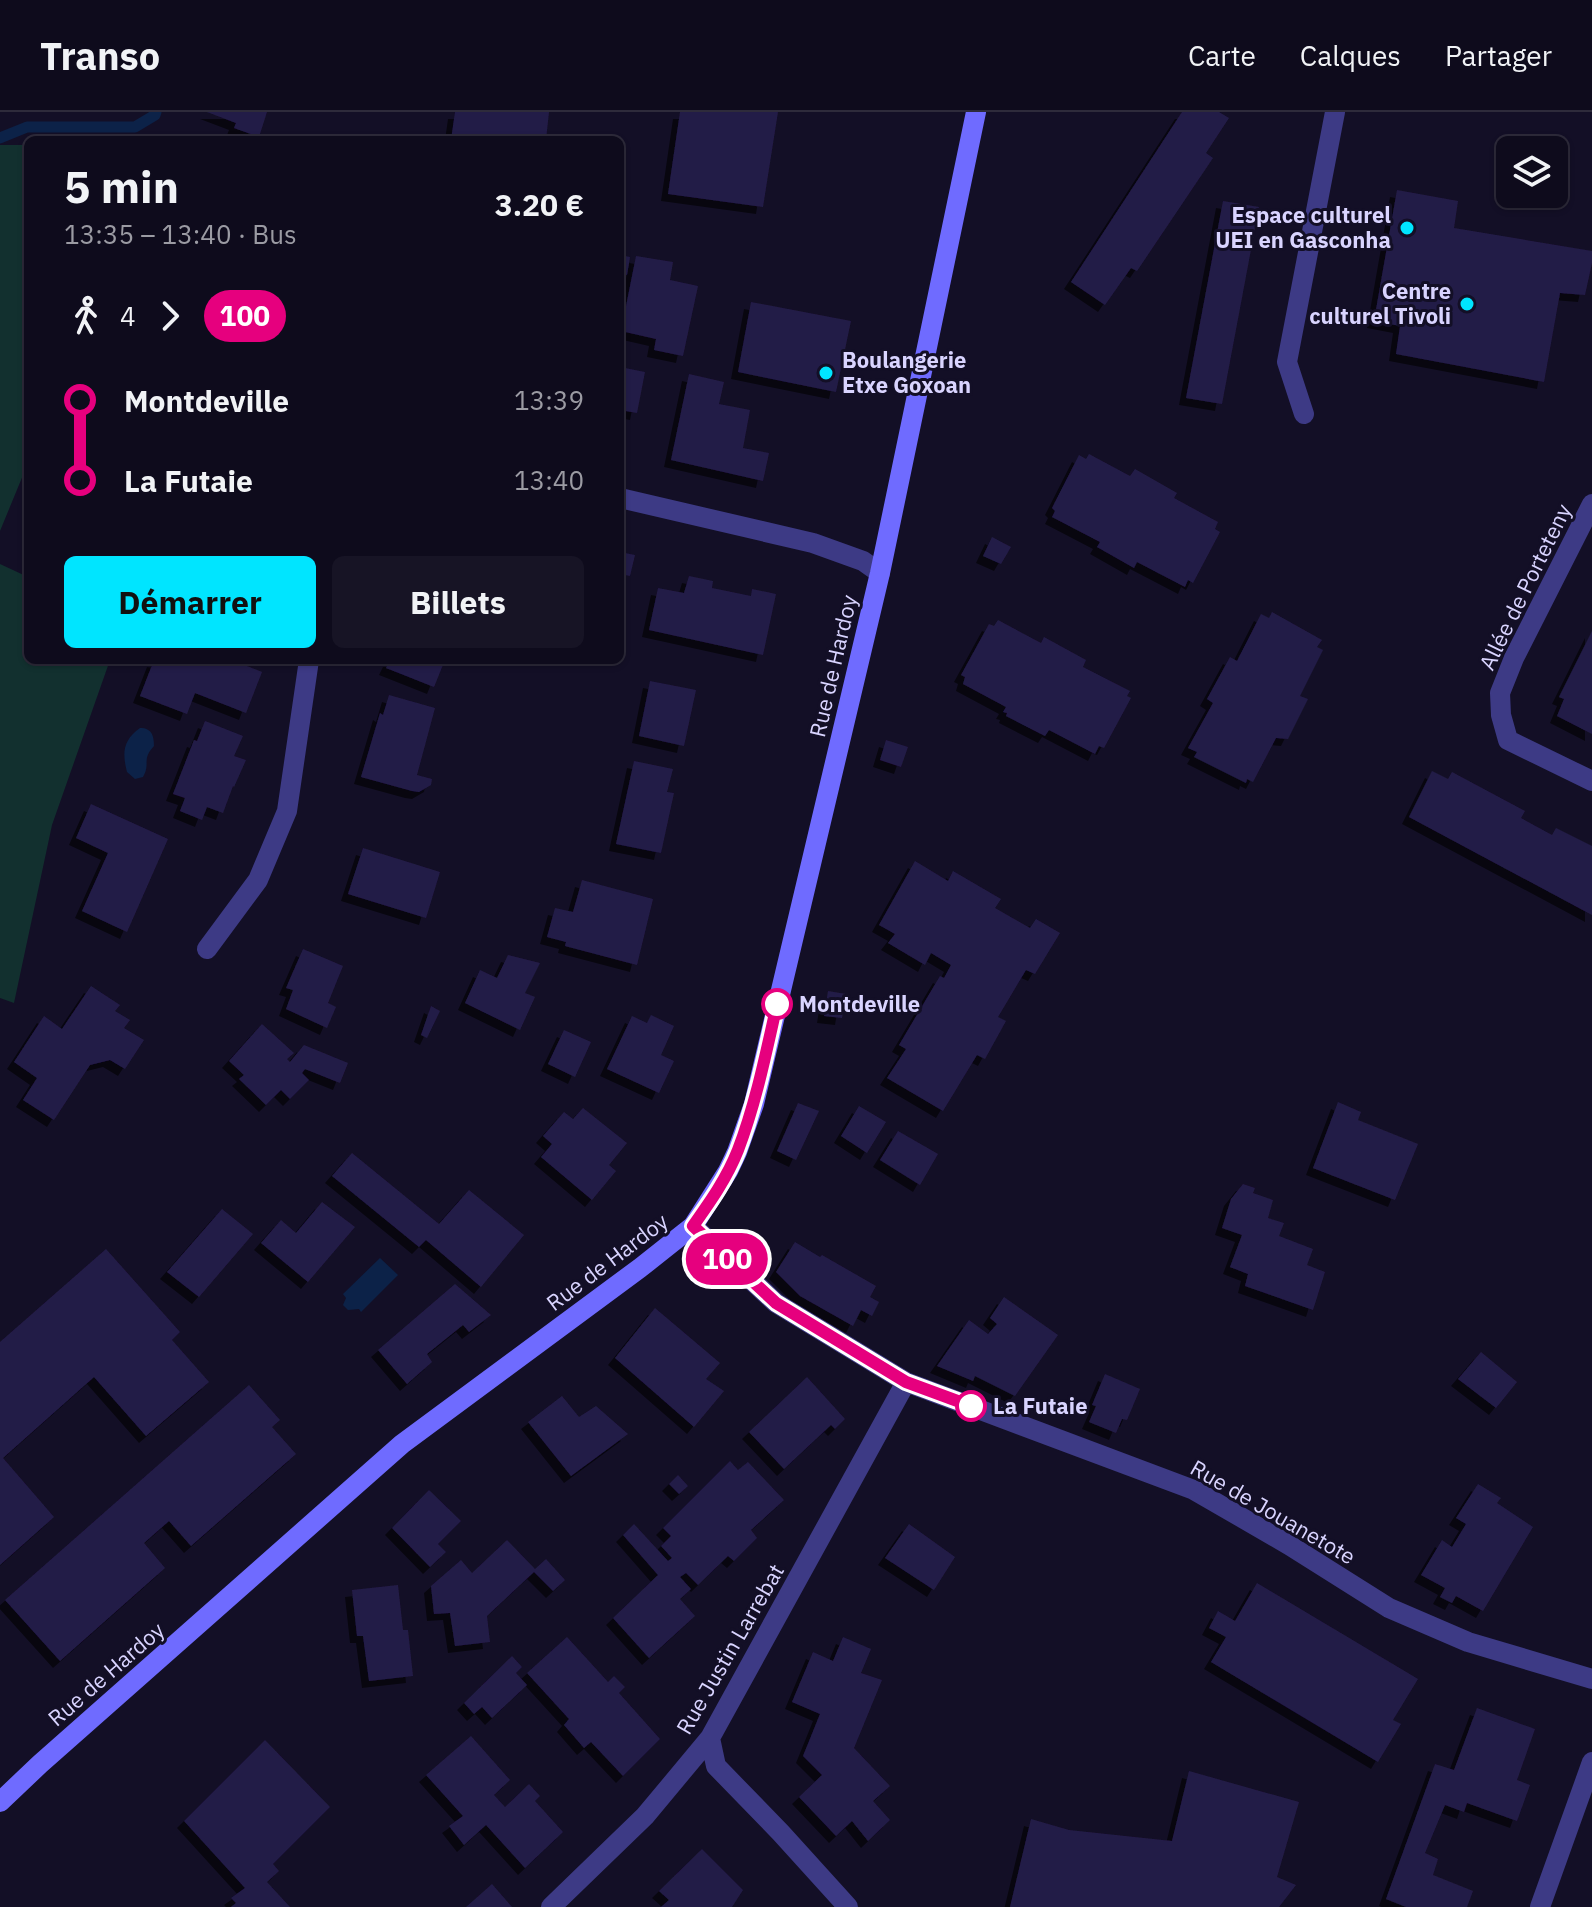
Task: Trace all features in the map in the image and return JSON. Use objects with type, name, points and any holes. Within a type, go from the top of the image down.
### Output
[{"type":"street","name":"Rue de Hardoy","points":[[0,1802],[402,1444],[693,1226],[728,1171],[754,1104],[880,573],[976,112]]},
{"type":"street","points":[[1304,414],[1287,362],[1335,112]]},
{"type":"street","points":[[624,499],[813,543],[863,561],[880,573]]},
{"type":"street","name":"Allée de Porteteny","points":[[1592,504],[1514,658],[1500,693],[1501,715],[1508,740],[1592,781]]},
{"type":"street","points":[[207,949],[258,880],[287,811],[308,664]]},
{"type":"street","name":"Rue de Jouanetote","points":[[693,1226],[776,1303],[906,1382],[1194,1490],[1389,1608],[1468,1642],[1592,1679]]},
{"type":"street","name":"Rue Justin Larrebat","points":[[551,1907],[645,1816],[710,1738],[906,1382]]},
{"type":"street","points":[[710,1738],[716,1766],[848,1907]]},
{"type":"street","points":[[1540,1907],[1592,1762]]},
{"type":"green space","points":[[0,145],[24,145],[24,473],[0,531]]},
{"type":"green space","points":[[0,564],[24,575],[24,664],[109,664],[52,825],[14,1003],[0,998]]},
{"type":"water","points":[[140,728],[152,733],[154,746],[148,755],[143,777],[135,779],[127,772],[124,753],[130,737]]},
{"type":"water","points":[[380,1258],[398,1275],[361,1312],[359,1309],[348,1310],[343,1305],[346,1298],[343,1294]]},
{"type":"building","points":[[207,112],[267,112],[259,136],[234,128],[236,123]]},
{"type":"building","points":[[455,112],[549,112],[546,136],[452,136]]},
{"type":"building","points":[[680,112],[778,112],[763,207],[668,194]]},
{"type":"building","points":[[1182,112],[1219,112],[1229,118],[1206,153],[1213,158],[1137,271],[1131,268],[1105,305],[1071,282]]},
{"type":"building","points":[[1397,190],[1458,201],[1454,228],[1592,251],[1585,295],[1560,293],[1544,382],[1396,354],[1400,326],[1374,321]]},
{"type":"building","points":[[1223,201],[1259,207],[1222,404],[1186,398]]},
{"type":"building","points":[[624,256],[630,257],[627,275],[624,274]]},
{"type":"building","points":[[636,256],[673,262],[670,280],[698,286],[683,356],[654,350],[656,339],[624,332],[624,316]]},
{"type":"building","points":[[751,302],[851,321],[836,392],[738,372]]},
{"type":"building","points":[[624,368],[645,372],[637,413],[624,411]]},
{"type":"building","points":[[689,374],[724,382],[719,404],[750,410],[743,448],[769,453],[763,481],[671,460]]},
{"type":"building","points":[[1089,454],[1130,476],[1135,469],[1177,493],[1174,498],[1218,522],[1215,529],[1220,532],[1193,583],[1188,580],[1185,587],[1137,562],[1134,568],[1097,547],[1100,542],[1052,517],[1055,511],[1052,508],[1079,455],[1086,459]]},
{"type":"building","points":[[992,537],[1011,547],[1001,564],[983,556]]},
{"type":"building","points":[[624,553],[635,555],[630,576],[624,575]]},
{"type":"building","points":[[689,576],[713,581],[712,588],[751,596],[752,589],[776,594],[763,655],[649,630],[658,588],[684,593]]},
{"type":"building","points":[[1272,612],[1322,640],[1317,647],[1323,650],[1300,696],[1308,699],[1288,739],[1276,738],[1253,782],[1247,779],[1246,783],[1194,757],[1197,752],[1188,748],[1213,703],[1207,699],[1230,657],[1237,661],[1261,614],[1269,618]]},
{"type":"building","points":[[998,620],[1041,643],[1044,637],[1086,660],[1083,667],[1130,691],[1127,696],[1131,698],[1104,748],[1099,746],[1095,754],[1049,730],[1045,736],[1006,716],[1007,713],[1003,712],[1006,707],[963,684],[965,677],[961,675],[989,624],[994,626]]},
{"type":"building","points":[[1592,631],[1592,734],[1557,716],[1564,699],[1559,697]]},
{"type":"building","points":[[152,664],[242,664],[262,672],[246,713],[195,693],[187,714],[140,696]]},
{"type":"building","points":[[388,664],[443,664],[434,687],[386,668]]},
{"type":"building","points":[[650,681],[696,690],[684,746],[639,736]]},
{"type":"building","points":[[389,695],[435,708],[417,775],[432,779],[431,785],[419,792],[361,777],[380,713],[383,715]]},
{"type":"building","points":[[205,721],[243,736],[234,756],[246,760],[223,813],[207,807],[202,820],[180,811],[185,798],[173,794],[194,740],[197,741]]},
{"type":"building","points":[[886,740],[908,747],[901,767],[880,760]]},
{"type":"building","points":[[634,761],[673,769],[667,792],[674,793],[661,853],[616,844]]},
{"type":"building","points":[[1432,771],[1448,779],[1452,772],[1525,811],[1521,818],[1552,835],[1556,828],[1592,846],[1592,915],[1409,817]]},
{"type":"building","points":[[91,804],[168,839],[127,932],[82,911],[108,853],[76,838]]},
{"type":"building","points":[[363,848],[440,872],[426,918],[348,894]]},
{"type":"building","points":[[915,861],[948,881],[953,871],[1001,899],[995,908],[1030,928],[1036,919],[1060,933],[1035,974],[1026,970],[998,1017],[1006,1021],[985,1059],[977,1055],[943,1111],[887,1078],[906,1049],[899,1045],[940,976],[944,978],[951,965],[931,953],[925,965],[888,943],[895,934],[879,925]]},
{"type":"building","points":[[582,880],[653,899],[637,965],[565,946],[566,942],[547,937],[555,908],[573,912]]},
{"type":"building","points":[[303,949],[343,966],[328,1003],[336,1007],[327,1028],[286,1009],[293,990],[286,988]]},
{"type":"building","points":[[508,955],[540,963],[525,993],[535,997],[520,1030],[465,1003],[480,970],[497,978]]},
{"type":"building","points":[[91,986],[120,1005],[115,1011],[130,1020],[124,1028],[144,1040],[125,1069],[110,1060],[90,1065],[54,1120],[23,1100],[37,1078],[14,1062],[44,1016],[62,1029]]},
{"type":"building","points":[[828,991],[846,994],[842,1018],[824,1016]]},
{"type":"building","points":[[431,1006],[440,1011],[427,1038],[421,1035]]},
{"type":"building","points":[[651,1015],[674,1026],[661,1055],[674,1061],[659,1093],[607,1069],[632,1016],[647,1023]]},
{"type":"building","points":[[262,1024],[294,1053],[287,1059],[290,1062],[304,1045],[348,1063],[340,1083],[305,1069],[302,1073],[309,1080],[290,1099],[281,1090],[266,1105],[239,1079],[244,1075],[229,1061]]},
{"type":"building","points":[[564,1030],[591,1042],[575,1077],[548,1064]]},
{"type":"building","points":[[1338,1102],[1361,1112],[1358,1120],[1418,1144],[1395,1200],[1313,1168]]},
{"type":"building","points":[[798,1103],[819,1111],[796,1160],[777,1151]]},
{"type":"building","points":[[859,1106],[886,1122],[867,1153],[841,1136]]},
{"type":"building","points":[[583,1108],[627,1143],[609,1165],[616,1171],[592,1200],[541,1157],[552,1144],[543,1136],[564,1112],[573,1119]]},
{"type":"building","points":[[898,1131],[938,1154],[920,1185],[880,1160]]},
{"type":"building","points":[[352,1153],[439,1224],[469,1190],[524,1235],[481,1287],[426,1240],[419,1247],[332,1176]]},
{"type":"building","points":[[1243,1184],[1255,1188],[1253,1193],[1273,1200],[1268,1218],[1284,1223],[1279,1236],[1313,1249],[1307,1265],[1325,1272],[1313,1310],[1245,1286],[1248,1274],[1230,1267],[1242,1235],[1222,1228],[1231,1199]]},
{"type":"building","points":[[322,1202],[355,1227],[308,1282],[261,1243],[281,1220],[296,1233]]},
{"type":"building","points":[[222,1209],[253,1234],[199,1297],[167,1272]]},
{"type":"building","points":[[795,1242],[876,1286],[870,1297],[879,1302],[872,1316],[861,1310],[853,1326],[800,1296],[776,1272]]},
{"type":"building","points":[[106,1249],[180,1332],[172,1340],[209,1382],[146,1436],[94,1377],[3,1458],[54,1517],[0,1565],[0,1342]]},
{"type":"building","points":[[455,1284],[491,1315],[469,1332],[463,1325],[427,1354],[432,1362],[407,1384],[378,1350]]},
{"type":"building","points":[[1004,1297],[1058,1335],[1015,1396],[975,1376],[973,1381],[937,1366],[969,1320],[988,1334],[997,1324],[990,1318]]},
{"type":"building","points":[[655,1308],[720,1363],[706,1379],[724,1391],[694,1427],[615,1358]]},
{"type":"building","points":[[1481,1352],[1517,1382],[1496,1408],[1458,1379]]},
{"type":"building","points":[[1105,1374],[1140,1389],[1127,1420],[1122,1419],[1116,1433],[1089,1422],[1096,1406],[1092,1405]]},
{"type":"building","points":[[807,1377],[845,1419],[835,1429],[831,1425],[784,1469],[749,1432]]},
{"type":"building","points":[[249,1385],[280,1420],[272,1427],[296,1454],[191,1546],[169,1521],[144,1543],[165,1568],[60,1661],[5,1600]]},
{"type":"building","points":[[562,1396],[579,1417],[596,1406],[628,1434],[571,1476],[528,1422]]},
{"type":"building","points":[[730,1461],[738,1470],[748,1462],[784,1500],[751,1530],[757,1538],[734,1561],[728,1556],[698,1585],[686,1573],[680,1577],[691,1589],[680,1599],[695,1616],[649,1658],[613,1618],[658,1575],[623,1535],[634,1524],[668,1561],[672,1558],[661,1546],[671,1536],[663,1528]]},
{"type":"building","points":[[678,1475],[688,1486],[679,1494],[669,1484]]},
{"type":"building","points":[[1478,1484],[1501,1498],[1497,1503],[1533,1527],[1483,1611],[1456,1596],[1452,1603],[1440,1597],[1445,1588],[1421,1575],[1442,1540],[1452,1547],[1466,1524],[1456,1518]]},
{"type":"building","points":[[429,1490],[461,1521],[438,1544],[446,1552],[430,1567],[392,1528]]},
{"type":"building","points":[[909,1524],[955,1557],[934,1590],[885,1558]]},
{"type":"building","points":[[507,1540],[535,1569],[546,1559],[565,1580],[553,1591],[534,1572],[487,1616],[490,1642],[455,1646],[450,1613],[434,1614],[431,1586],[461,1560],[472,1573]]},
{"type":"building","points":[[1257,1583],[1418,1679],[1393,1720],[1401,1724],[1378,1762],[1211,1662],[1226,1637],[1209,1628],[1218,1611],[1235,1621]]},
{"type":"building","points":[[398,1585],[403,1630],[408,1630],[413,1676],[369,1681],[363,1636],[357,1636],[352,1590]]},
{"type":"building","points":[[567,1637],[608,1682],[614,1676],[625,1687],[619,1693],[660,1739],[623,1776],[591,1742],[584,1748],[564,1725],[569,1719],[527,1673]]},
{"type":"building","points":[[843,1637],[871,1649],[861,1673],[882,1680],[854,1748],[890,1786],[873,1801],[890,1820],[868,1841],[852,1821],[836,1836],[799,1797],[822,1775],[803,1756],[820,1714],[792,1702],[813,1652],[833,1661]]},
{"type":"building","points":[[512,1656],[522,1667],[516,1673],[527,1685],[492,1718],[482,1707],[474,1714],[464,1703]]},
{"type":"building","points":[[1477,1708],[1535,1729],[1517,1780],[1530,1785],[1517,1821],[1467,1803],[1464,1812],[1445,1805],[1425,1853],[1438,1859],[1433,1875],[1473,1891],[1467,1907],[1406,1907],[1386,1899],[1435,1764],[1454,1770]]},
{"type":"building","points":[[471,1736],[510,1780],[494,1795],[505,1807],[529,1784],[540,1796],[535,1801],[563,1832],[525,1868],[486,1825],[464,1845],[449,1826],[463,1816],[426,1775]]},
{"type":"building","points":[[265,1740],[330,1807],[273,1864],[279,1871],[267,1882],[290,1907],[231,1907],[236,1903],[231,1898],[245,1888],[184,1821]]},
{"type":"building","points":[[1189,1771],[1299,1802],[1277,1877],[1296,1885],[1279,1907],[1010,1907],[1031,1819],[1069,1830],[1172,1841]]},
{"type":"building","points":[[702,1849],[743,1890],[732,1907],[661,1907],[669,1900],[659,1891]]},
{"type":"building","points":[[492,1884],[512,1907],[466,1907],[474,1900]]},
{"type":"waterway","points":[[0,138],[27,127],[135,127],[156,112]]},
{"type":"bus line","name":"100","points":[[777,1004],[754,1104],[737,1152],[719,1187],[693,1226],[776,1303],[906,1382],[971,1406]]},
{"type":"place","name":"Espace culturel UEI en Gasconha","points":[[1407,228]]},
{"type":"place","name":"Centre culturel Tivoli","points":[[1467,304]]},
{"type":"place","name":"Boulangerie Etxe Goxoan","points":[[826,373]]},
{"type":"place","name":"Montdeville","points":[[777,1004]]},
{"type":"place","name":"La Futaie","points":[[971,1406]]}]
